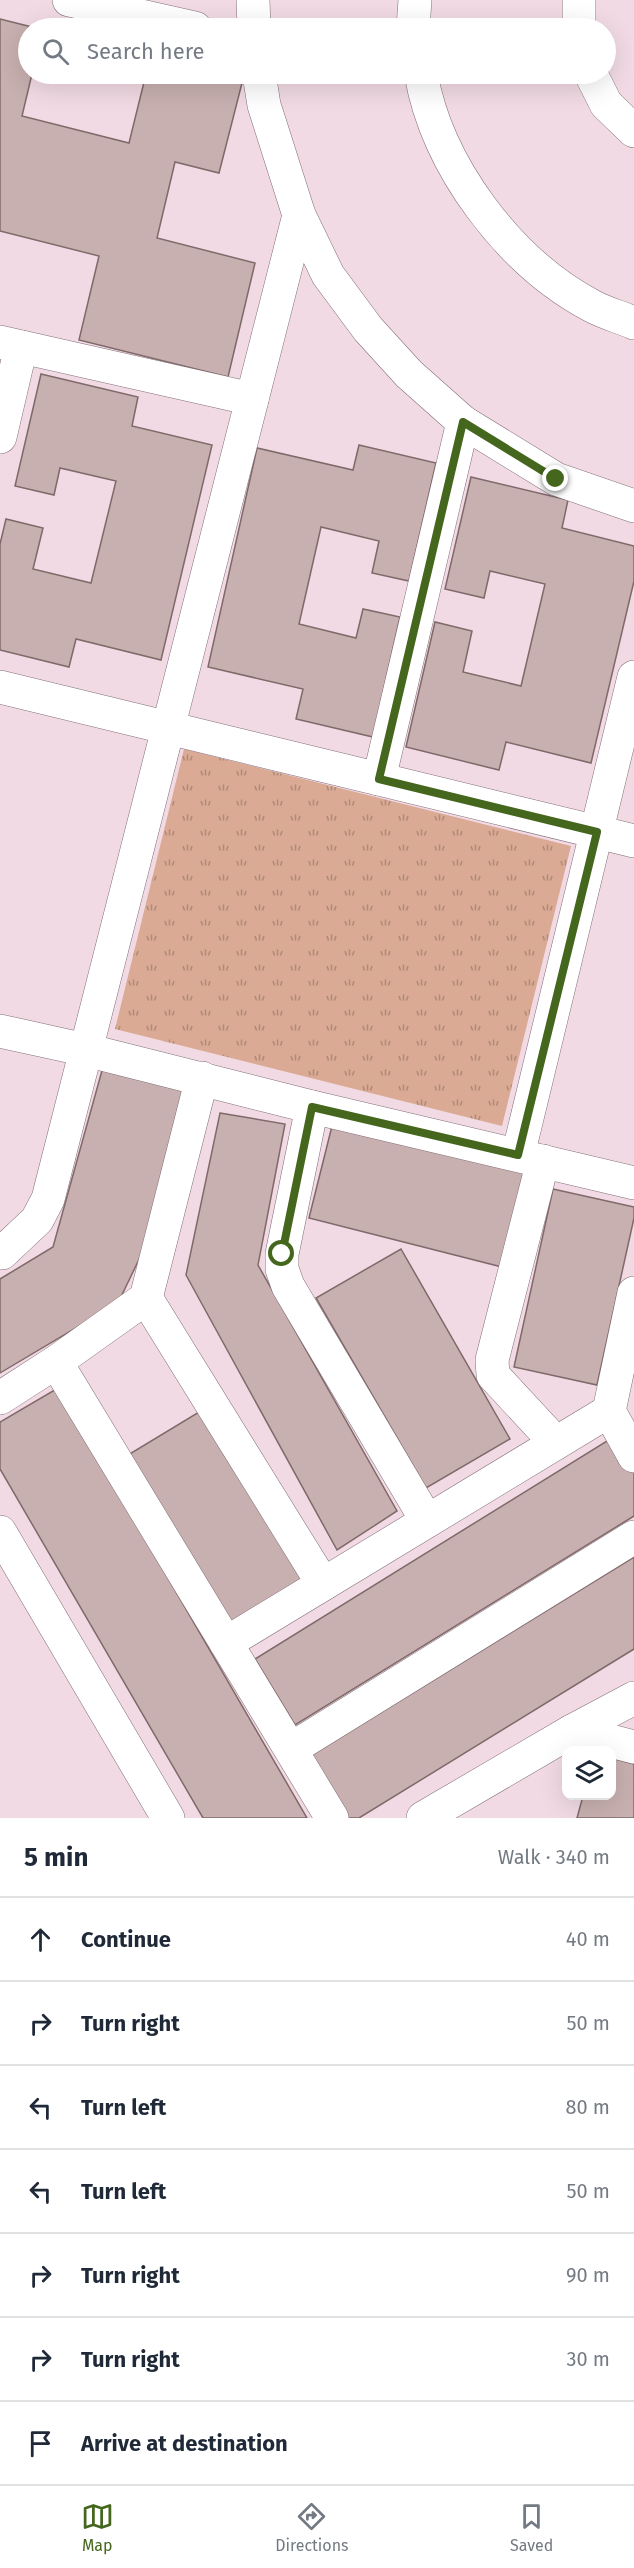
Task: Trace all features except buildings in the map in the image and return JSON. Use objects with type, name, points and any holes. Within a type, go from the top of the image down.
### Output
[{"type":"street","points":[[69,0],[150,18]]},
{"type":"street","points":[[253,0],[254,18]]},
{"type":"street","points":[[414,18],[415,0]]},
{"type":"street","points":[[579,0],[579,18]]},
{"type":"street","points":[[261,84],[264,105],[299,215],[328,275],[368,329],[409,374],[463,422],[556,479],[634,506]]},
{"type":"street","points":[[424,84],[441,138],[468,187],[502,236],[539,270],[591,305],[634,323]]},
{"type":"street","points":[[596,84],[606,104],[634,131]]},
{"type":"street","points":[[1,1253],[37,1220],[48,1199],[299,215]]},
{"type":"street","points":[[0,437],[11,345],[252,399]]},
{"type":"street","points":[[379,779],[463,422]]},
{"type":"street","points":[[556,1443],[493,1375],[492,1360],[597,832],[634,677]]},
{"type":"street","points":[[0,687],[634,841]]},
{"type":"street","points":[[0,1032],[86,1050],[634,1184]]},
{"type":"street","points":[[0,1398],[56,1362],[146,1298],[202,1078]]},
{"type":"street","points":[[312,1107],[282,1254],[282,1269],[288,1286],[427,1521]]},
{"type":"street","points":[[634,1293],[609,1411],[634,1456]]},
{"type":"street","points":[[146,1298],[322,1584]]},
{"type":"street","points":[[56,1362],[332,1818]]},
{"type":"street","points":[[226,1643],[609,1411]]},
{"type":"street","points":[[0,1532],[168,1818]]},
{"type":"street","points":[[291,1749],[634,1537]]},
{"type":"street","points":[[437,1816],[572,1731],[634,1698]]},
{"type":"street","points":[[572,1731],[634,1747]]},
{"type":"green space","points":[[184,749],[571,846],[502,1126],[115,1029]]},
{"type":"route","points":[[282,1254],[312,1107],[518,1155],[597,832],[379,779],[463,422],[556,479]]}]
